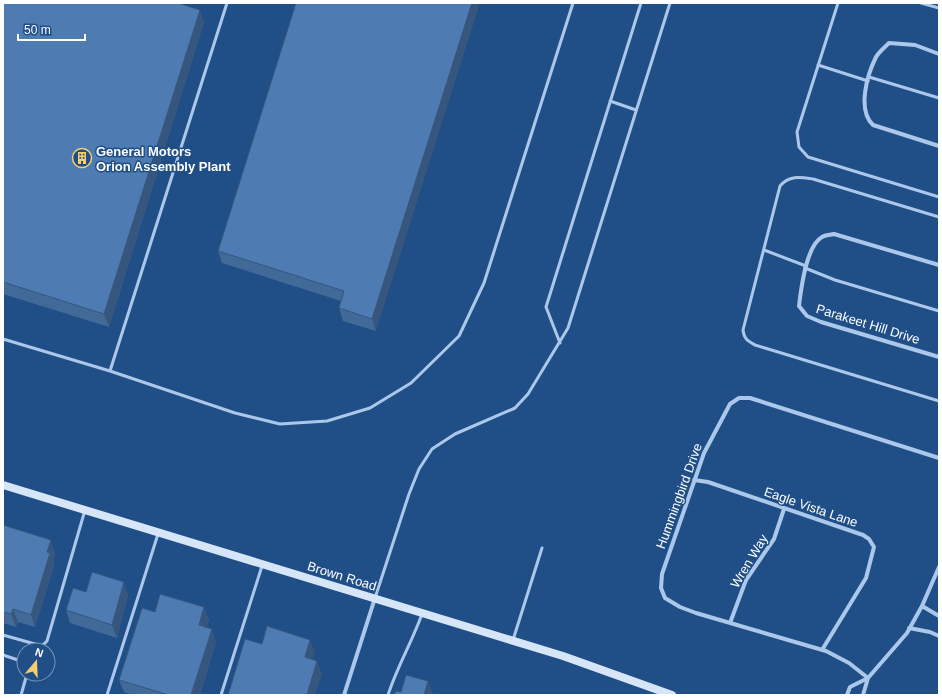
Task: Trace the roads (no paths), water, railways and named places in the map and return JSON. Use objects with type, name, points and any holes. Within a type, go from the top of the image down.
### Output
[{"type":"main road","name":"Brown Road","points":[[3,485],[513,640],[613,673],[672,695]]},
{"type":"street","points":[[939,54],[915,45],[889,43],[876,56],[865,90],[864,108],[867,120],[873,126],[939,146]]},
{"type":"street","name":"Parakeet Hill Drive","points":[[939,265],[834,234],[821,237],[813,249],[802,278],[799,306],[807,316],[821,322],[939,357]]},
{"type":"street","name":"Hummingbird Drive","points":[[868,678],[849,663],[822,650],[680,607],[665,598],[661,588],[664,568],[704,453],[720,420],[730,404],[739,398],[750,398],[939,458]]},
{"type":"street","name":"Eagle Vista Lane","points":[[694,480],[708,482],[862,535],[869,539],[874,547],[866,578],[822,650]]},
{"type":"street","name":"Wren Way","points":[[730,623],[746,580],[774,539],[784,509]]},
{"type":"street","points":[[847,695],[850,687],[868,678],[895,648],[922,606],[939,567]]},
{"type":"street","points":[[344,695],[375,598]]},
{"type":"street","points":[[922,606],[939,616]]},
{"type":"street","points":[[909,628],[930,632],[939,636]]},
{"type":"street","points":[[863,695],[868,678]]},
{"type":"lane","points":[[110,371],[227,3]]},
{"type":"lane","points":[[3,339],[110,371],[235,413],[280,424],[327,421],[370,408],[411,383],[459,336],[484,283],[573,3]]},
{"type":"lane","points":[[560,343],[546,307],[641,3]]},
{"type":"lane","points":[[375,598],[409,494],[419,469],[432,449],[455,434],[515,408],[528,394],[568,328],[670,3]]},
{"type":"lane","points":[[838,3],[797,132],[796,138],[800,147],[808,157],[939,197]]},
{"type":"lane","points":[[922,3],[939,8]]},
{"type":"lane","points":[[818,64],[939,98]]},
{"type":"lane","points":[[610,101],[636,110]]},
{"type":"lane","points":[[939,217],[813,179],[797,177],[789,178],[780,186],[743,330],[744,337],[748,341],[832,370],[939,401]]},
{"type":"lane","points":[[764,250],[835,280],[939,311]]},
{"type":"lane","points":[[3,635],[42,646],[47,641],[85,510]]},
{"type":"lane","points":[[107,695],[158,532]]},
{"type":"lane","points":[[513,640],[542,548]]},
{"type":"lane","points":[[221,695],[263,564]]},
{"type":"lane","points":[[388,695],[394,676],[415,634],[423,613]]},
{"type":"lane","points":[[3,655],[16,659]]},
{"type":"lane","points":[[21,695],[25,682]]},
{"type":"place","name":"General Motors Orion Assembly Plant","points":[[82,158]]}]
